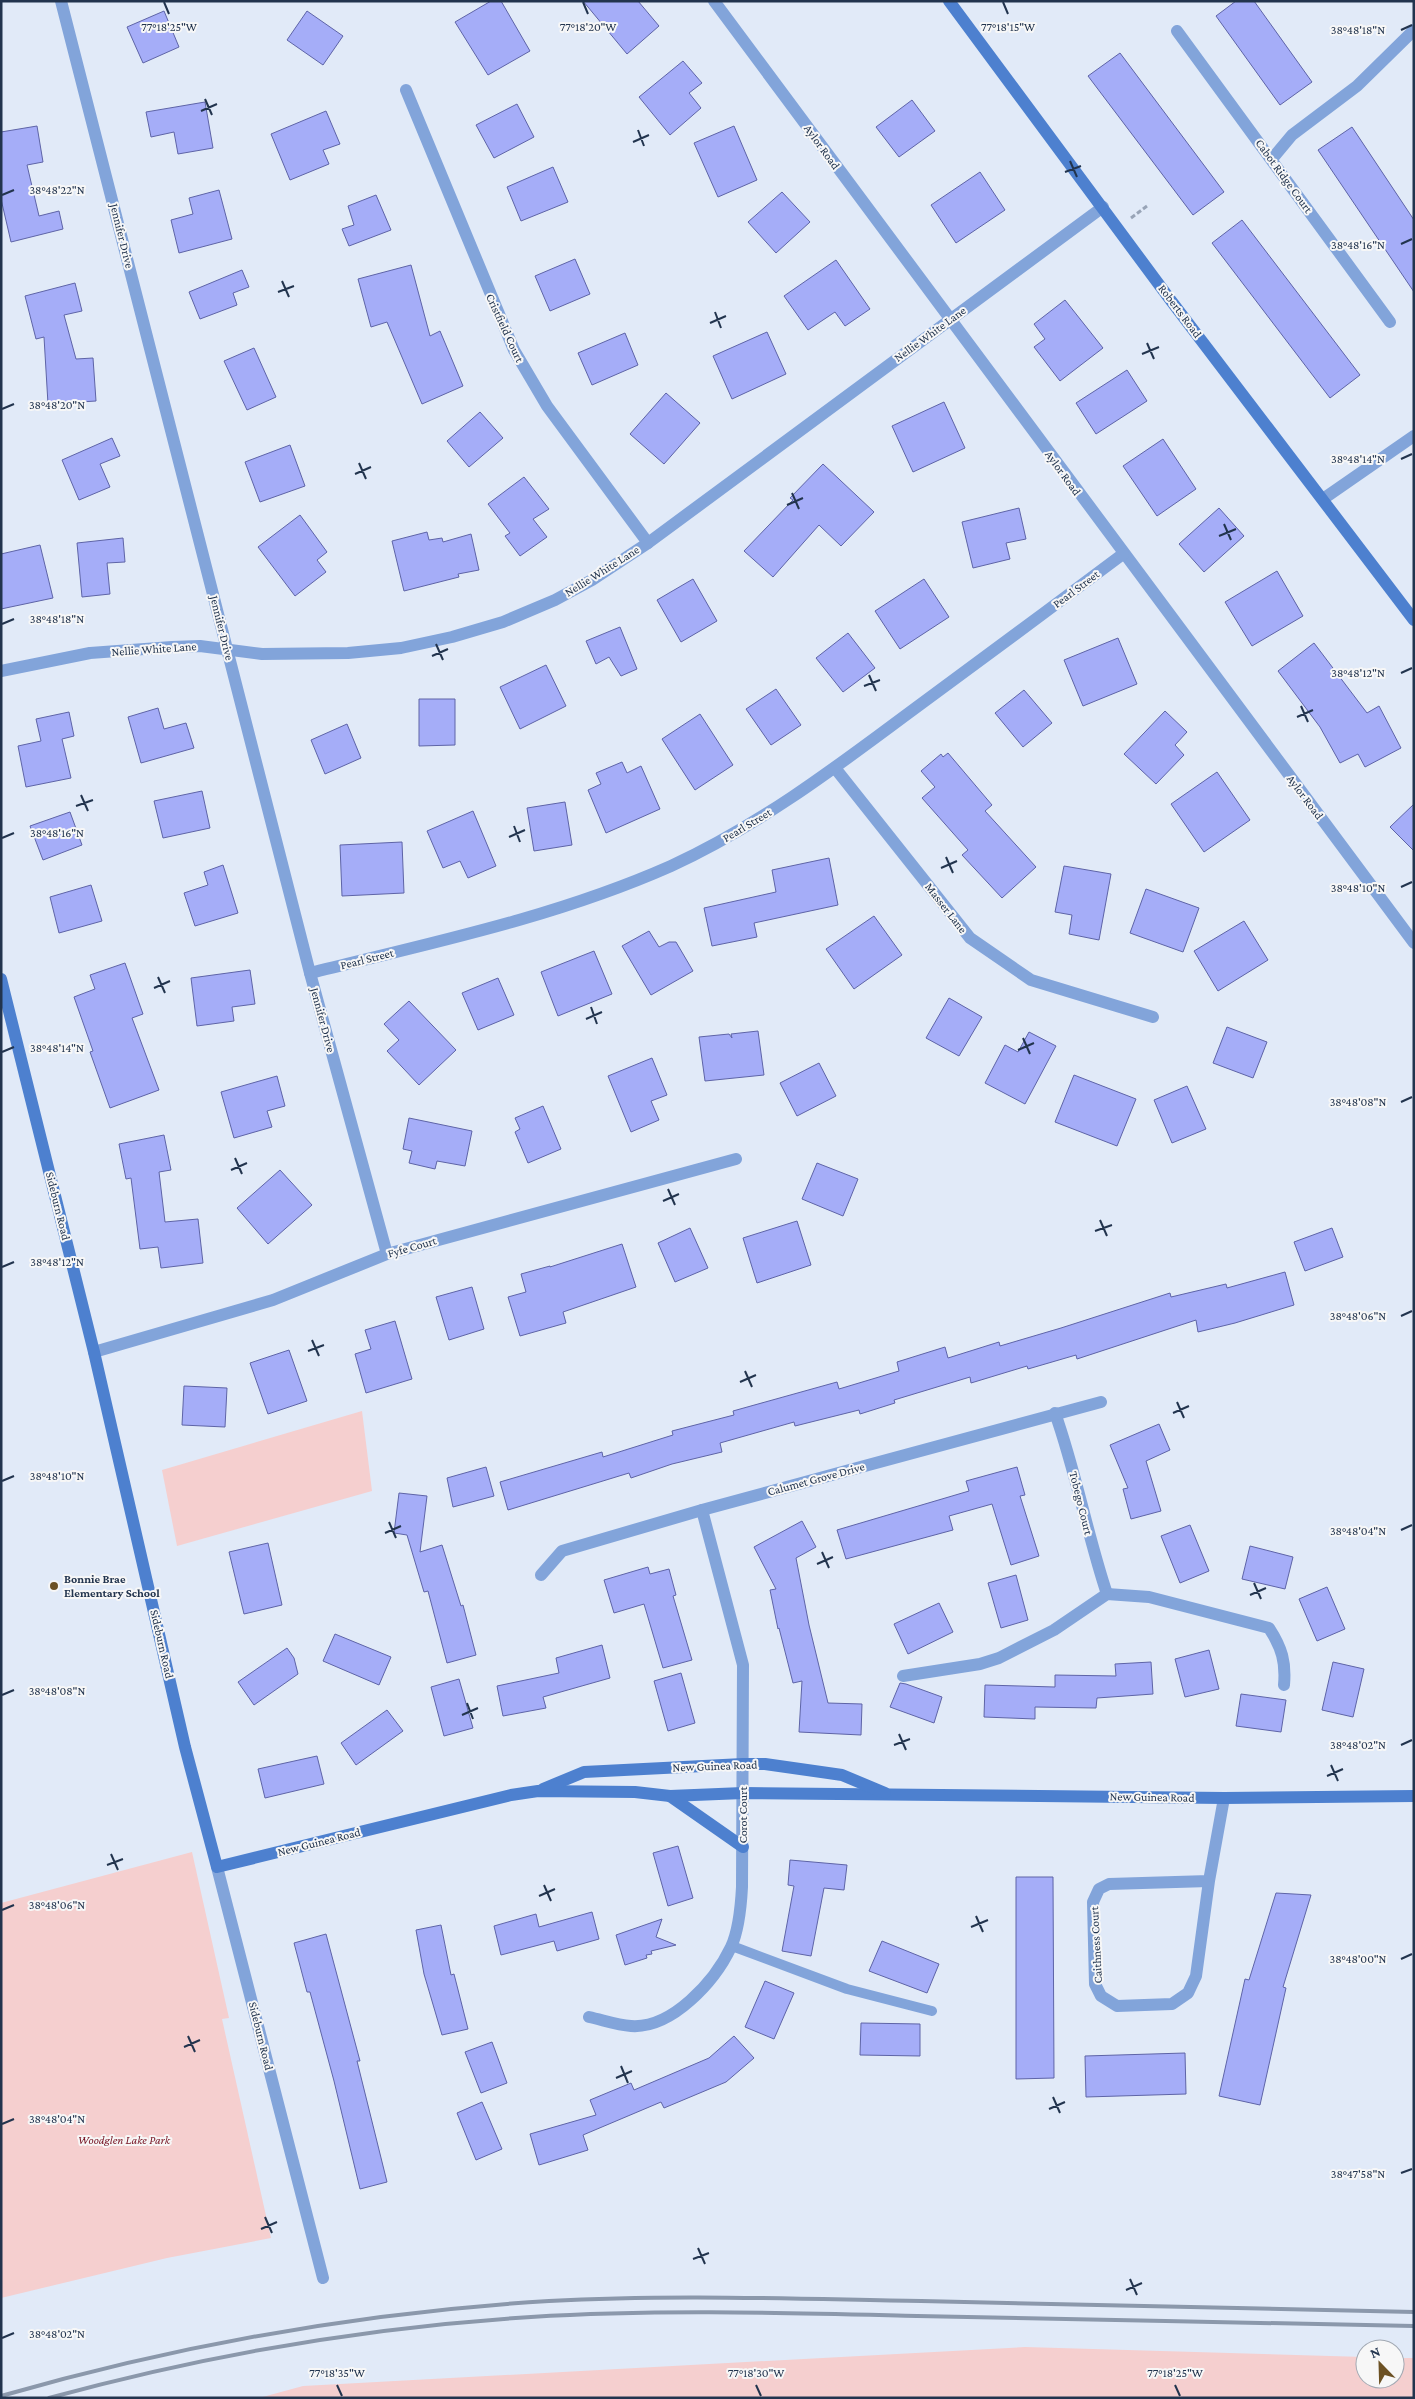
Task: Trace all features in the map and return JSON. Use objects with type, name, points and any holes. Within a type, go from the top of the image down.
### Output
[{"type":"street","name":"Jennifer Drive","points":[[61,1],[310,974],[387,1254]]},
{"type":"street","name":"Aylor Road","points":[[714,1],[1123,554],[1414,943]]},
{"type":"street","name":"Roberts Road","points":[[949,1],[1169,298],[1324,499],[1414,620]]},
{"type":"street","points":[[1272,159],[1292,135],[1357,86],[1414,30]]},
{"type":"street","name":"Cabot Ridge Court","points":[[1177,31],[1390,322]]},
{"type":"street","name":"Cristfield Court","points":[[406,90],[491,299],[514,350],[547,406],[648,543]]},
{"type":"street","name":"Nellie White Lane","points":[[1,671],[90,653],[200,646],[262,654],[348,653],[401,648],[452,638],[503,622],[555,600],[592,580],[648,543],[1103,207]]},
{"type":"street","points":[[1324,499],[1414,436]]},
{"type":"street","name":"Pearl Street","points":[[310,974],[528,918],[626,885],[719,842],[783,804],[835,768],[1123,554]]},
{"type":"street","name":"Masser Lane","points":[[835,768],[970,938],[1031,980],[1153,1017]]},
{"type":"street","name":"Sideburn Road","points":[[1,979],[94,1352],[186,1747],[323,2278]]},
{"type":"street","name":"Fyfe Court","points":[[94,1352],[273,1300],[387,1254],[736,1159]]},
{"type":"street","name":"Calumet Grove Drive","points":[[541,1575],[562,1551],[702,1510],[1101,1402]]},
{"type":"street","name":"Tobego Court","points":[[1055,1413],[1065,1440],[1095,1559],[1107,1594]]},
{"type":"street","name":"Corot Court","points":[[589,2017],[631,2026],[652,2024],[663,2020],[691,2000],[713,1977],[732,1946],[740,1908],[743,1847],[743,1665],[702,1510]]},
{"type":"street","points":[[903,1676],[980,1664],[999,1658],[1054,1630],[1107,1594],[1148,1598],[1269,1628],[1281,1647],[1286,1667],[1284,1685]]},
{"type":"street","name":"New Guinea Road","points":[[538,1791],[584,1772],[765,1764],[842,1775],[890,1795]]},
{"type":"street","name":"New Guinea Road","points":[[217,1867],[511,1795],[538,1791],[636,1792],[670,1796],[743,1793],[1224,1798],[1414,1796]]},
{"type":"street","points":[[670,1796],[743,1847]]},
{"type":"street","name":"Caithness Court","points":[[1209,1882],[1109,1884],[1099,1889],[1093,1902],[1096,1984],[1101,1996],[1116,2006],[1172,2004],[1188,1993],[1196,1976],[1209,1882],[1224,1798]]},
{"type":"lane","points":[[732,1946],[847,1989],[932,2011]]},
{"type":"path","points":[[1127,222],[1147,206]]},
{"type":"green space","points":[[362,1411],[372,1491],[177,1546],[162,1470]]},
{"type":"green space","name":"Woodglen Lake Park","points":[[192,1852],[229,2018],[222,2019],[271,2238],[167,2258],[1,2298],[1,1903]]},
{"type":"green space","points":[[1025,2347],[1355,2357],[1355,2389],[1405,2389],[1405,2358],[1414,2358],[1414,2398],[259,2398],[303,2386]]},
{"type":"building","points":[[491,1],[501,1],[530,51],[488,75],[455,22]]},
{"type":"building","points":[[583,1],[638,1],[659,26],[627,54]]},
{"type":"building","points":[[1236,1],[1254,1],[1312,82],[1280,105],[1216,16]]},
{"type":"building","points":[[164,11],[179,47],[143,63],[127,27]]},
{"type":"building","points":[[307,11],[343,36],[323,65],[287,40]]},
{"type":"building","points":[[1120,53],[1224,192],[1193,215],[1088,76]]},
{"type":"building","points":[[683,61],[702,83],[689,93],[701,108],[670,135],[639,97]]},
{"type":"building","points":[[912,100],[935,131],[899,157],[876,127]]},
{"type":"building","points":[[205,102],[213,148],[178,154],[174,132],[151,137],[146,112]]},
{"type":"building","points":[[517,104],[534,137],[494,158],[476,125]]},
{"type":"building","points":[[326,111],[340,144],[323,150],[329,164],[290,180],[271,134]]},
{"type":"building","points":[[37,126],[43,162],[27,165],[39,216],[59,211],[63,229],[11,242],[1,199],[1,132]]},
{"type":"building","points":[[734,126],[757,180],[718,197],[694,143]]},
{"type":"building","points":[[1352,127],[1414,220],[1414,292],[1318,150]]},
{"type":"building","points":[[553,167],[568,202],[521,221],[507,187]]},
{"type":"building","points":[[980,172],[1005,210],[956,243],[931,205]]},
{"type":"building","points":[[219,190],[232,239],[179,253],[171,220],[193,214],[189,198]]},
{"type":"building","points":[[782,192],[810,222],[776,253],[748,222]]},
{"type":"building","points":[[376,195],[391,230],[349,246],[342,229],[354,225],[348,206]]},
{"type":"building","points":[[1242,220],[1360,375],[1330,398],[1212,243]]},
{"type":"building","points":[[575,259],[590,294],[550,311],[535,276]]},
{"type":"building","points":[[836,260],[870,309],[845,326],[835,312],[808,330],[784,296]]},
{"type":"building","points":[[411,265],[430,336],[440,331],[463,386],[422,404],[387,322],[371,327],[358,279]]},
{"type":"building","points":[[242,270],[249,287],[233,293],[237,305],[200,319],[189,292]]},
{"type":"building","points":[[75,283],[82,311],[64,315],[76,359],[93,358],[96,401],[48,404],[44,337],[36,339],[25,296]]},
{"type":"building","points":[[1065,300],[1103,348],[1060,381],[1034,347],[1045,339],[1034,324]]},
{"type":"building","points":[[767,332],[786,374],[732,399],[713,356]]},
{"type":"building","points":[[625,333],[638,365],[592,385],[578,353]]},
{"type":"building","points":[[254,348],[276,397],[247,410],[224,361]]},
{"type":"building","points":[[1127,370],[1147,401],[1096,434],[1076,403]]},
{"type":"building","points":[[666,393],[700,423],[664,464],[630,434]]},
{"type":"building","points":[[944,402],[965,448],[913,472],[892,426]]},
{"type":"building","points":[[480,412],[503,438],[469,467],[447,441]]},
{"type":"building","points":[[112,438],[120,456],[100,464],[110,487],[79,500],[62,460]]},
{"type":"building","points":[[1163,439],[1196,489],[1157,516],[1123,466]]},
{"type":"building","points":[[290,445],[305,486],[260,502],[245,462]]},
{"type":"building","points":[[823,464],[874,512],[841,546],[819,525],[773,577],[744,551],[793,500],[790,498]]},
{"type":"building","points":[[524,477],[549,509],[533,519],[547,537],[520,556],[505,536],[510,533],[488,504]]},
{"type":"building","points":[[1019,508],[1026,539],[1006,543],[1010,559],[973,568],[962,522]]},
{"type":"building","points":[[1219,508],[1244,536],[1204,572],[1179,544]]},
{"type":"building","points":[[300,515],[327,552],[317,560],[326,572],[295,596],[258,547]]},
{"type":"building","points":[[427,532],[429,540],[442,538],[443,542],[471,534],[479,570],[458,574],[459,577],[404,591],[392,541]]},
{"type":"building","points":[[123,538],[125,562],[107,563],[110,594],[82,597],[77,543]]},
{"type":"building","points":[[40,545],[53,598],[1,609],[1,554]]},
{"type":"building","points":[[1277,571],[1303,616],[1252,646],[1225,602]]},
{"type":"building","points":[[693,579],[717,621],[681,642],[657,600]]},
{"type":"building","points":[[924,579],[949,617],[900,649],[875,611]]},
{"type":"building","points":[[620,627],[637,669],[621,676],[609,657],[596,664],[586,641]]},
{"type":"building","points":[[848,633],[875,668],[843,692],[816,658]]},
{"type":"building","points":[[1118,638],[1137,684],[1083,706],[1064,660]]},
{"type":"building","points":[[1314,643],[1367,713],[1379,706],[1401,748],[1365,767],[1358,754],[1340,763],[1320,727],[1278,671]]},
{"type":"building","points":[[546,665],[566,706],[520,729],[500,687]]},
{"type":"building","points":[[776,689],[801,725],[771,745],[746,709]]},
{"type":"building","points":[[1024,690],[1052,723],[1023,747],[995,713]]},
{"type":"building","points":[[419,699],[455,699],[455,745],[419,746]]},
{"type":"building","points":[[158,708],[164,729],[186,723],[194,748],[141,763],[128,717]]},
{"type":"building","points":[[1165,711],[1187,732],[1175,745],[1184,755],[1156,784],[1124,754]]},
{"type":"building","points":[[69,712],[74,736],[62,739],[71,778],[26,787],[18,746],[41,741],[36,719]]},
{"type":"building","points":[[700,714],[733,765],[695,790],[662,739]]},
{"type":"building","points":[[347,724],[361,758],[325,774],[311,740]]},
{"type":"building","points":[[948,753],[992,805],[985,811],[1036,867],[1002,898],[962,855],[968,850],[922,798],[935,787],[921,771],[941,754],[943,757]]},
{"type":"building","points":[[622,762],[627,773],[641,766],[660,809],[606,833],[588,790],[601,784],[596,773]]},
{"type":"building","points":[[1217,772],[1250,820],[1204,852],[1171,804]]},
{"type":"building","points":[[202,791],[210,828],[163,838],[154,801]]},
{"type":"building","points":[[565,802],[572,845],[534,851],[527,808]]},
{"type":"building","points":[[1414,804],[1414,851],[1390,827]]},
{"type":"building","points":[[473,811],[496,866],[468,878],[460,861],[443,868],[427,831]]},
{"type":"building","points":[[70,812],[82,845],[43,860],[30,826]]},
{"type":"building","points":[[402,842],[404,893],[342,896],[340,845]]},
{"type":"building","points":[[829,858],[838,905],[754,923],[757,937],[712,946],[704,908],[776,892],[772,870]]},
{"type":"building","points":[[223,865],[238,913],[195,926],[184,893],[208,885],[204,872]]},
{"type":"building","points":[[1064,866],[1111,874],[1099,940],[1069,934],[1072,915],[1055,912]]},
{"type":"building","points":[[91,885],[102,921],[59,933],[50,897]]},
{"type":"building","points":[[1146,889],[1199,908],[1183,952],[1130,933]]},
{"type":"building","points":[[874,916],[902,955],[854,989],[826,949]]},
{"type":"building","points":[[1244,921],[1268,960],[1218,991],[1194,951]]},
{"type":"building","points":[[649,931],[659,947],[669,942],[676,942],[693,971],[651,995],[622,946]]},
{"type":"building","points":[[594,951],[612,994],[558,1016],[541,972]]},
{"type":"building","points":[[125,963],[143,1014],[132,1018],[159,1090],[110,1108],[90,1052],[93,1051],[74,997],[95,989],[90,975]]},
{"type":"building","points":[[250,970],[255,1004],[232,1007],[234,1021],[197,1026],[191,978]]},
{"type":"building","points":[[498,978],[514,1015],[478,1030],[462,993]]},
{"type":"building","points":[[949,998],[982,1017],[959,1056],[926,1038]]},
{"type":"building","points":[[409,1001],[456,1050],[419,1085],[387,1051],[399,1040],[384,1024]]},
{"type":"building","points":[[1227,1027],[1267,1042],[1253,1078],[1213,1063]]},
{"type":"building","points":[[758,1031],[764,1075],[705,1081],[699,1037],[729,1034],[732,1038],[731,1034]]},
{"type":"building","points":[[1029,1032],[1056,1046],[1025,1104],[985,1083],[1005,1045],[1018,1052]]},
{"type":"building","points":[[652,1058],[667,1095],[651,1101],[659,1120],[631,1132],[608,1076]]},
{"type":"building","points":[[819,1063],[836,1096],[797,1116],[780,1083]]},
{"type":"building","points":[[1074,1075],[1136,1099],[1117,1146],[1055,1122]]},
{"type":"building","points":[[277,1076],[285,1106],[267,1111],[272,1127],[234,1138],[221,1092]]},
{"type":"building","points":[[1187,1086],[1206,1129],[1172,1143],[1154,1100]]},
{"type":"building","points":[[543,1106],[561,1149],[528,1163],[515,1132],[520,1129],[515,1118]]},
{"type":"building","points":[[409,1118],[472,1131],[465,1166],[437,1161],[435,1169],[409,1163],[412,1151],[403,1149]]},
{"type":"building","points":[[164,1135],[171,1170],[159,1172],[165,1222],[198,1219],[203,1263],[161,1268],[158,1247],[140,1249],[131,1178],[126,1179],[119,1144]]},
{"type":"building","points":[[817,1163],[858,1179],[843,1216],[802,1199]]},
{"type":"building","points":[[280,1170],[312,1205],[268,1244],[237,1208]]},
{"type":"building","points":[[797,1221],[811,1265],[757,1283],[743,1238]]},
{"type":"building","points":[[690,1228],[708,1268],[675,1282],[658,1243]]},
{"type":"building","points":[[1332,1228],[1343,1257],[1305,1271],[1294,1242]]},
{"type":"building","points":[[622,1244],[636,1287],[563,1312],[566,1323],[520,1336],[508,1297],[526,1292],[521,1274],[550,1267]]},
{"type":"building","points":[[1285,1272],[1294,1305],[1198,1332],[1196,1320],[1077,1359],[1076,1355],[1028,1369],[1027,1366],[971,1383],[970,1377],[894,1400],[895,1403],[860,1414],[859,1410],[795,1426],[794,1422],[720,1443],[722,1452],[672,1464],[631,1478],[629,1473],[508,1510],[500,1482],[602,1452],[603,1457],[673,1435],[672,1431],[734,1415],[733,1411],[837,1382],[839,1389],[899,1371],[897,1362],[945,1347],[948,1358],[999,1342],[1000,1346],[1170,1293],[1171,1297],[1226,1284],[1227,1288]]},
{"type":"building","points":[[472,1287],[484,1329],[449,1340],[436,1297]]},
{"type":"building","points":[[395,1321],[412,1379],[366,1393],[355,1354],[371,1349],[365,1330]]},
{"type":"building","points":[[289,1350],[307,1401],[268,1414],[250,1363]]},
{"type":"building","points":[[184,1386],[227,1388],[225,1427],[182,1425]]},
{"type":"building","points":[[1159,1424],[1170,1450],[1146,1461],[1161,1511],[1131,1519],[1123,1489],[1128,1488],[1110,1445]]},
{"type":"building","points":[[486,1467],[494,1496],[453,1507],[447,1478]]},
{"type":"building","points":[[1017,1467],[1025,1495],[1020,1496],[1039,1556],[1011,1565],[992,1504],[949,1516],[953,1530],[846,1559],[837,1530],[969,1491],[966,1481]]},
{"type":"building","points":[[399,1493],[427,1496],[420,1552],[442,1545],[461,1606],[463,1605],[476,1655],[447,1663],[428,1591],[424,1592],[407,1535],[394,1533]]},
{"type":"building","points":[[802,1521],[816,1547],[796,1558],[809,1625],[828,1703],[862,1704],[861,1735],[799,1732],[802,1681],[793,1683],[778,1629],[770,1590],[776,1589],[754,1547]]},
{"type":"building","points":[[1190,1525],[1209,1571],[1180,1583],[1161,1536]]},
{"type":"building","points":[[268,1543],[282,1605],[244,1614],[229,1552]]},
{"type":"building","points":[[1250,1546],[1293,1557],[1285,1589],[1242,1579]]},
{"type":"building","points":[[648,1567],[650,1574],[669,1569],[676,1595],[673,1596],[692,1660],[663,1668],[644,1604],[614,1613],[604,1580]]},
{"type":"building","points":[[1016,1575],[1028,1620],[1001,1628],[988,1583]]},
{"type":"building","points":[[1327,1587],[1345,1629],[1317,1641],[1299,1599]]},
{"type":"building","points":[[939,1603],[953,1632],[908,1654],[894,1624]]},
{"type":"building","points":[[335,1634],[391,1657],[379,1685],[323,1661]]},
{"type":"building","points":[[602,1645],[610,1678],[543,1697],[546,1708],[503,1716],[497,1686],[559,1673],[556,1658]]},
{"type":"building","points":[[287,1648],[294,1658],[298,1674],[254,1705],[238,1682]]},
{"type":"building","points":[[1209,1650],[1219,1689],[1185,1697],[1175,1659]]},
{"type":"building","points":[[1151,1662],[1153,1694],[1097,1698],[1096,1708],[1035,1707],[1035,1719],[984,1717],[985,1685],[1055,1687],[1055,1675],[1116,1676],[1115,1664]]},
{"type":"building","points":[[1333,1662],[1364,1669],[1353,1717],[1322,1710]]},
{"type":"building","points":[[681,1673],[695,1723],[668,1731],[654,1681]]},
{"type":"building","points":[[459,1679],[473,1728],[444,1736],[431,1687]]},
{"type":"building","points":[[900,1683],[942,1697],[934,1723],[890,1707]]},
{"type":"building","points":[[1241,1694],[1286,1700],[1281,1732],[1236,1726]]},
{"type":"building","points":[[387,1710],[403,1731],[356,1765],[341,1743]]},
{"type":"building","points":[[317,1756],[324,1784],[265,1798],[258,1769]]},
{"type":"building","points":[[678,1846],[693,1898],[668,1906],[653,1853]]},
{"type":"building","points":[[790,1860],[847,1865],[844,1890],[824,1888],[811,1956],[782,1951],[794,1886],[788,1885]]},
{"type":"building","points":[[1016,1877],[1053,1877],[1054,2078],[1016,2079]]},
{"type":"building","points":[[1276,1893],[1311,1895],[1283,1987],[1286,1988],[1260,2105],[1219,2096],[1245,1979],[1249,1980]]},
{"type":"building","points":[[592,1912],[599,1939],[557,1951],[554,1941],[501,1955],[494,1926],[536,1914],[539,1927]]},
{"type":"building","points":[[662,1919],[656,1937],[676,1945],[651,1951],[652,1954],[646,1955],[647,1958],[625,1965],[616,1935]]},
{"type":"building","points":[[441,1925],[451,1975],[454,1974],[468,2029],[442,2035],[424,1974],[416,1930]]},
{"type":"building","points":[[326,1934],[360,2061],[357,2061],[387,2182],[360,2189],[334,2081],[310,1992],[307,1992],[294,1943]]},
{"type":"building","points":[[882,1941],[939,1964],[927,1993],[869,1971]]},
{"type":"building","points":[[765,1981],[794,1993],[774,2039],[745,2027]]},
{"type":"building","points":[[861,2023],[920,2024],[920,2056],[860,2055]]},
{"type":"building","points":[[734,2036],[754,2058],[726,2082],[664,2108],[661,2102],[583,2135],[588,2150],[539,2165],[530,2134],[596,2115],[590,2100],[631,2083],[634,2090],[709,2058]]},
{"type":"building","points":[[492,2042],[507,2083],[481,2093],[465,2052]]},
{"type":"building","points":[[1185,2053],[1186,2094],[1086,2097],[1085,2056]]},
{"type":"building","points":[[482,2102],[502,2149],[476,2160],[457,2113]]},
{"type":"railway","points":[[1,2396],[136,2361],[272,2333],[410,2313],[549,2301],[735,2298],[1414,2312]]},
{"type":"railway","points":[[49,2398],[168,2369],[288,2345],[409,2328],[531,2317],[724,2312],[1414,2326]]},
{"type":"place","name":"Bonnie Brae Elementary School","points":[[54,1586]]}]
